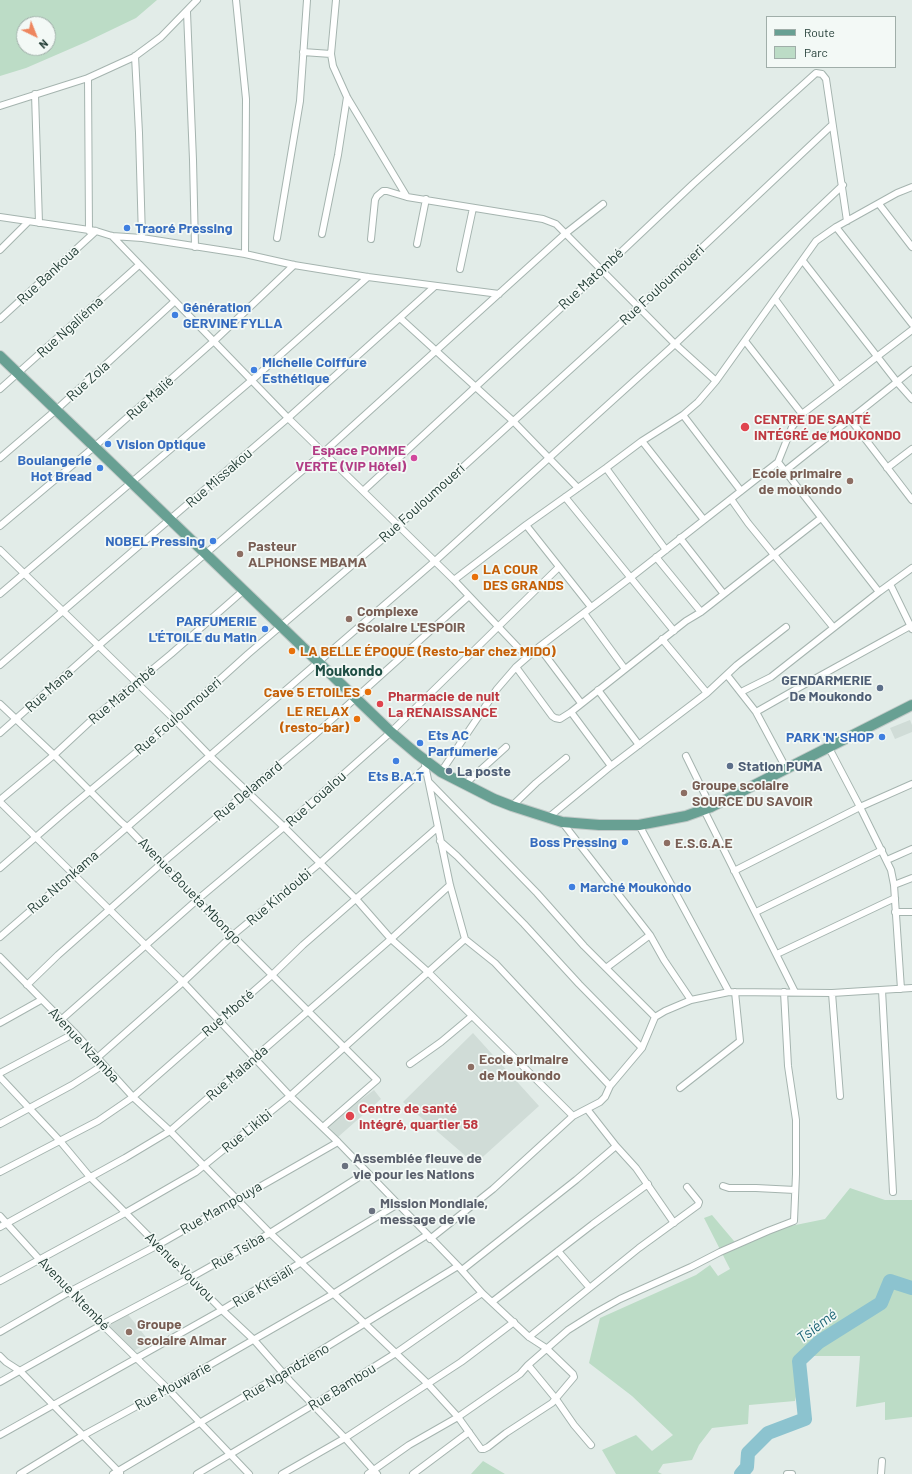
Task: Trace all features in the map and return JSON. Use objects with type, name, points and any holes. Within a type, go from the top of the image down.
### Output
[{"type":"main road","points":[[0,356],[425,763],[512,806],[562,822],[599,825],[639,825],[686,816],[707,808],[912,705]]},
{"type":"street","points":[[0,106],[88,78],[135,56],[161,37],[187,12],[197,0]]},
{"type":"street","points":[[236,0],[246,99],[245,254]]},
{"type":"street","points":[[277,238],[300,101],[307,0]]},
{"type":"street","points":[[336,0],[331,54],[332,66],[347,97],[407,197]]},
{"type":"street","points":[[187,12],[195,247]]},
{"type":"street","points":[[303,52],[331,54]]},
{"type":"street","points":[[135,56],[142,238]]},
{"type":"street","name":"Rue Matombé","points":[[363,491],[699,179],[816,73],[822,74],[826,79],[832,125]]},
{"type":"street","points":[[88,78],[89,230]]},
{"type":"street","points":[[35,94],[39,223]]},
{"type":"street","points":[[322,234],[338,155],[347,97]]},
{"type":"street","points":[[832,125],[843,185],[847,221]]},
{"type":"street","name":"Rue Fouloumoueri","points":[[0,868],[175,720],[248,654],[398,526],[639,307],[832,125]]},
{"type":"street","name":"Rue Ntonkama","points":[[0,937],[434,562],[675,344],[843,185]]},
{"type":"street","points":[[454,580],[526,525],[642,441],[683,415],[698,402],[716,381],[816,241],[836,227],[897,193],[912,188]]},
{"type":"street","points":[[371,240],[377,196],[383,191],[407,197],[549,220],[566,233],[675,344],[716,381]]},
{"type":"street","points":[[417,244],[426,200]]},
{"type":"street","name":"Rue Mana","points":[[0,733],[98,646],[324,452],[566,233],[603,204]]},
{"type":"street","points":[[879,204],[912,247]]},
{"type":"street","points":[[460,269],[473,208]]},
{"type":"street","points":[[0,217],[96,231],[112,236],[142,238],[245,254],[294,265],[368,277],[499,294]]},
{"type":"street","points":[[0,250],[28,222]]},
{"type":"street","points":[[836,227],[912,324]]},
{"type":"street","name":"Rue Bankoua","points":[[0,319],[96,231]]},
{"type":"street","points":[[112,236],[288,418],[454,580],[527,657]]},
{"type":"street","points":[[802,261],[912,400]]},
{"type":"street","name":"Rue Ngaliéma","points":[[0,389],[139,265]]},
{"type":"street","name":"Rue Malié","points":[[0,526],[94,447],[214,341],[294,265]]},
{"type":"street","points":[[0,594],[252,380],[368,277]]},
{"type":"street","name":"Rue Missakou","points":[[0,665],[288,418],[434,286]]},
{"type":"street","points":[[775,299],[839,386]]},
{"type":"street","name":"Rue Zola","points":[[0,458],[56,410],[175,301]]},
{"type":"street","points":[[400,318],[513,421],[578,488]]},
{"type":"street","points":[[441,772],[496,689],[516,667],[539,647],[778,462],[792,427],[802,414],[912,330]]},
{"type":"street","points":[[745,341],[802,414]]},
{"type":"street","points":[[784,471],[912,370]]},
{"type":"street","points":[[683,415],[741,491]]},
{"type":"street","points":[[850,419],[912,500]]},
{"type":"street","points":[[642,441],[704,520]]},
{"type":"street","points":[[887,468],[912,449]]},
{"type":"street","points":[[778,462],[879,592]]},
{"type":"street","points":[[606,468],[666,550]]},
{"type":"street","points":[[565,497],[674,631]]},
{"type":"street","points":[[731,499],[833,627]]},
{"type":"street","points":[[516,667],[552,716],[555,718],[560,718],[571,712],[662,639],[701,612],[821,518]]},
{"type":"street","points":[[526,525],[591,607]]},
{"type":"street","points":[[680,538],[723,594]]},
{"type":"street","points":[[0,550],[284,827],[356,899],[391,939],[428,972],[573,1116]]},
{"type":"street","points":[[656,557],[701,612]]},
{"type":"street","name":"Rue Loualou","points":[[62,1019],[284,827],[391,732],[559,567]]},
{"type":"street","points":[[741,692],[771,677],[833,627],[912,568]]},
{"type":"street","points":[[756,712],[911,627],[890,584]]},
{"type":"street","name":"Rue Matombé","points":[[0,801],[54,755],[96,716],[137,683],[244,590]]},
{"type":"street","name":"Rue Delamard","points":[[26,985],[162,863],[310,739],[469,596]]},
{"type":"street","points":[[584,612],[625,669]]},
{"type":"street","points":[[549,817],[611,766],[707,693],[737,664],[786,627]]},
{"type":"street","points":[[662,639],[707,693]]},
{"type":"street","points":[[539,647],[581,703]]},
{"type":"street","points":[[727,675],[756,712],[786,768]]},
{"type":"street","points":[[598,690],[639,745]]},
{"type":"street","name":"Avenue Boueta Mbongo","points":[[0,704],[54,755],[120,822],[127,827],[377,1080],[323,1128]]},
{"type":"street","points":[[571,712],[611,766]]},
{"type":"street","points":[[465,784],[506,747]]},
{"type":"street","points":[[829,748],[887,860],[894,885],[901,989]]},
{"type":"street","points":[[686,756],[734,871],[795,992]]},
{"type":"street","points":[[512,806],[536,783],[566,758]]},
{"type":"street","points":[[425,763],[440,841],[465,939],[495,963],[610,1086]]},
{"type":"street","name":"Rue Kindoubi","points":[[97,1058],[184,982],[234,935],[320,863],[425,763]]},
{"type":"street","points":[[429,782],[537,893],[606,968],[654,1017],[691,1000],[732,992],[832,993],[912,988]]},
{"type":"street","points":[[734,871],[860,807],[912,784]]},
{"type":"street","points":[[0,801],[184,982],[290,1096],[338,1142],[460,1268],[482,1293],[530,1337],[546,1348],[573,1374],[574,1377],[556,1399]]},
{"type":"street","points":[[562,822],[650,935],[664,960],[691,1000]]},
{"type":"street","points":[[639,825],[732,992],[740,1042],[680,1088]]},
{"type":"street","name":"Rue Mboté","points":[[0,1172],[98,1121],[133,1097],[272,975],[303,945],[438,828]]},
{"type":"street","points":[[440,841],[457,856],[524,924],[579,984],[642,1048]]},
{"type":"street","points":[[887,860],[912,849]]},
{"type":"street","points":[[756,912],[882,850]]},
{"type":"street","points":[[894,885],[912,878]]},
{"type":"street","name":"Rue Malanda","points":[[0,1227],[125,1158],[170,1131],[391,939],[450,885]]},
{"type":"street","points":[[777,954],[895,898]]},
{"type":"street","points":[[895,912],[912,912]]},
{"type":"street","points":[[606,968],[650,935]]},
{"type":"street","name":"Rue Likibi","points":[[0,1281],[125,1213],[196,1172],[290,1096],[465,939]]},
{"type":"street","name":"Avenue Nzamba","points":[[1,960],[62,1019],[133,1097],[170,1131],[270,1233],[427,1383],[458,1416],[481,1449],[484,1450],[556,1399]]},
{"type":"street","points":[[882,990],[894,1192]]},
{"type":"street","points":[[373,1473],[409,1445],[458,1416],[520,1374],[546,1348],[568,1330],[620,1298],[678,1273],[768,1230],[792,1222],[794,1218],[796,1120],[788,1066],[784,992]]},
{"type":"street","points":[[832,993],[840,1096]]},
{"type":"street","points":[[0,1023],[41,1000]]},
{"type":"street","points":[[410,1064],[441,1042],[472,1016]]},
{"type":"street","name":"Rue Mouwarie","points":[[20,1474],[82,1436],[254,1340],[429,1237],[493,1189],[573,1116],[600,1102],[605,1097],[610,1086],[642,1048],[654,1017]]},
{"type":"street","points":[[0,1073],[75,1033]]},
{"type":"street","points":[[0,1124],[72,1085],[103,1065]]},
{"type":"street","name":"Avenue Vouvou","points":[[0,1077],[90,1177],[222,1310],[254,1340],[290,1381],[345,1438],[373,1473]]},
{"type":"street","points":[[587,1109],[616,1146],[636,1168],[674,1223]]},
{"type":"street","name":"Rue Mampouya","points":[[0,1332],[69,1292],[158,1245],[237,1198],[338,1142]]},
{"type":"street","name":"Rue Ngandzieno","points":[[117,1473],[460,1268],[576,1180],[616,1146]]},
{"type":"street","name":"Rue Tsiba","points":[[0,1382],[270,1233],[367,1172]]},
{"type":"street","points":[[492,1302],[648,1184]]},
{"type":"street","points":[[723,1186],[729,1188],[795,1190]]},
{"type":"street","points":[[530,1337],[589,1287],[699,1203],[687,1187]]},
{"type":"street","name":"Rue Kitsiali","points":[[0,1435],[222,1310],[398,1204]]},
{"type":"street","name":"Avenue Ntembé","points":[[0,1216],[69,1292],[138,1358],[249,1474]]},
{"type":"street","points":[[558,1251],[589,1287]]},
{"type":"street","name":"Rue Bambou","points":[[197,1474],[396,1354],[482,1293]]},
{"type":"street","points":[[282,1474],[345,1438],[461,1362],[514,1322]]},
{"type":"street","points":[[0,1356],[20,1371],[117,1473]]},
{"type":"street","points":[[528,1365],[591,1445]]},
{"type":"street","points":[[413,1474],[469,1432]]},
{"type":"street","points":[[881,1474],[882,1461]]},
{"type":"street","points":[[787,1474],[792,1474]]},
{"type":"shaded area","points":[[910,720],[912,732],[895,739],[890,728]]},
{"type":"shaded area","name":"Ecole primaire de Moukondo","points":[[473,1033],[539,1106],[475,1164],[403,1102]]},
{"type":"shaded area","name":"Centre de santé intégré, quartier 58","points":[[374,1090],[381,1099],[338,1137],[327,1125]]},
{"type":"shaded area","name":"Groupe scolaire Almar","points":[[126,1312],[149,1341],[134,1351],[106,1324]]},
{"type":"green space","points":[[0,0],[157,0],[136,18],[56,55],[56,16],[16,16],[16,56],[54,56],[26,68],[0,76]]},
{"type":"green space","points":[[850,1188],[885,1200],[912,1200],[912,1417],[885,1420],[885,1402],[856,1407],[860,1356],[805,1356],[795,1401],[749,1405],[748,1424],[712,1428],[699,1445],[692,1460],[663,1464],[658,1472],[662,1474],[616,1474],[602,1450],[636,1435],[652,1451],[673,1435],[632,1396],[589,1363],[600,1318],[696,1275],[710,1265],[718,1276],[730,1269],[704,1218],[712,1215],[739,1247],[771,1230],[825,1219]]},
{"type":"green space","points":[[483,1461],[505,1474],[471,1474]]},
{"type":"waterway","name":"Tsiémé","points":[[741,1474],[747,1467],[748,1453],[768,1433],[805,1419],[799,1361],[819,1342],[881,1303],[890,1281],[912,1288]]},
{"type":"place","name":"Traoré Pressing","points":[[127,228]]},
{"type":"place","name":"Génération GERVINE FYLLA","points":[[175,315]]},
{"type":"place","name":"Michelle Coiffure Esthétique","points":[[254,370]]},
{"type":"place","name":"CENTRE DE SANTÉ INTÉGRÉ de MOUKONDO","points":[[745,427]]},
{"type":"place","name":"Vision Optique","points":[[108,444]]},
{"type":"place","name":"Espace POMME VERTE (VIP Hôtel)","points":[[414,458]]},
{"type":"place","name":"Boulangerie Hot Bread","points":[[100,468]]},
{"type":"place","name":"Ecole primaire de moukondo","points":[[850,481]]},
{"type":"place","name":"NOBEL Pressing","points":[[213,541]]},
{"type":"place","name":"Pasteur ALPHONSE MBAMA","points":[[240,554]]},
{"type":"place","name":"LA COUR DES GRANDS","points":[[475,577]]},
{"type":"place","name":"Complexe Scolaire L'ESPOIR","points":[[349,619]]},
{"type":"place","name":"PARFUMERIE L'ÉTOILE du Matin","points":[[265,629]]},
{"type":"place","name":"LA BELLE ÉPOQUE (Resto-bar chez MIDO)","points":[[292,651]]},
{"type":"place","name":"GENDARMERIE De Moukondo","points":[[880,688]]},
{"type":"place","name":"Cave 5 ETOILES","points":[[368,692]]},
{"type":"place","name":"Pharmacie de nuit La RENAISSANCE","points":[[380,704]]},
{"type":"place","name":"LE RELAX (resto-bar)","points":[[357,719]]},
{"type":"place","name":"PARK 'N' SHOP","points":[[882,737]]},
{"type":"place","name":"Ets AC Parfumerie","points":[[420,743]]},
{"type":"place","name":"Ets B.A.T","points":[[396,761]]},
{"type":"place","name":"Station PUMA","points":[[730,766]]},
{"type":"place","name":"La poste","points":[[449,771]]},
{"type":"place","name":"Groupe scolaire SOURCE DU SAVOIR","points":[[684,793]]},
{"type":"place","name":"Boss Pressing","points":[[625,842]]},
{"type":"place","name":"E.S.G.A.E","points":[[667,843]]},
{"type":"place","name":"Marché Moukondo","points":[[572,887]]},
{"type":"place","name":"Ecole primaire de Moukondo","points":[[471,1067]]},
{"type":"place","name":"Centre de santé intégré, quartier 58","points":[[350,1116]]},
{"type":"place","name":"Assemblée fleuve de vie pour les Nations","points":[[345,1166]]},
{"type":"place","name":"Mission Mondiale, message de vie","points":[[372,1211]]},
{"type":"place","name":"Groupe scolaire Almar","points":[[129,1332]]},
{"type":"district","name":"Moukondo","points":[[349,671]]}]
